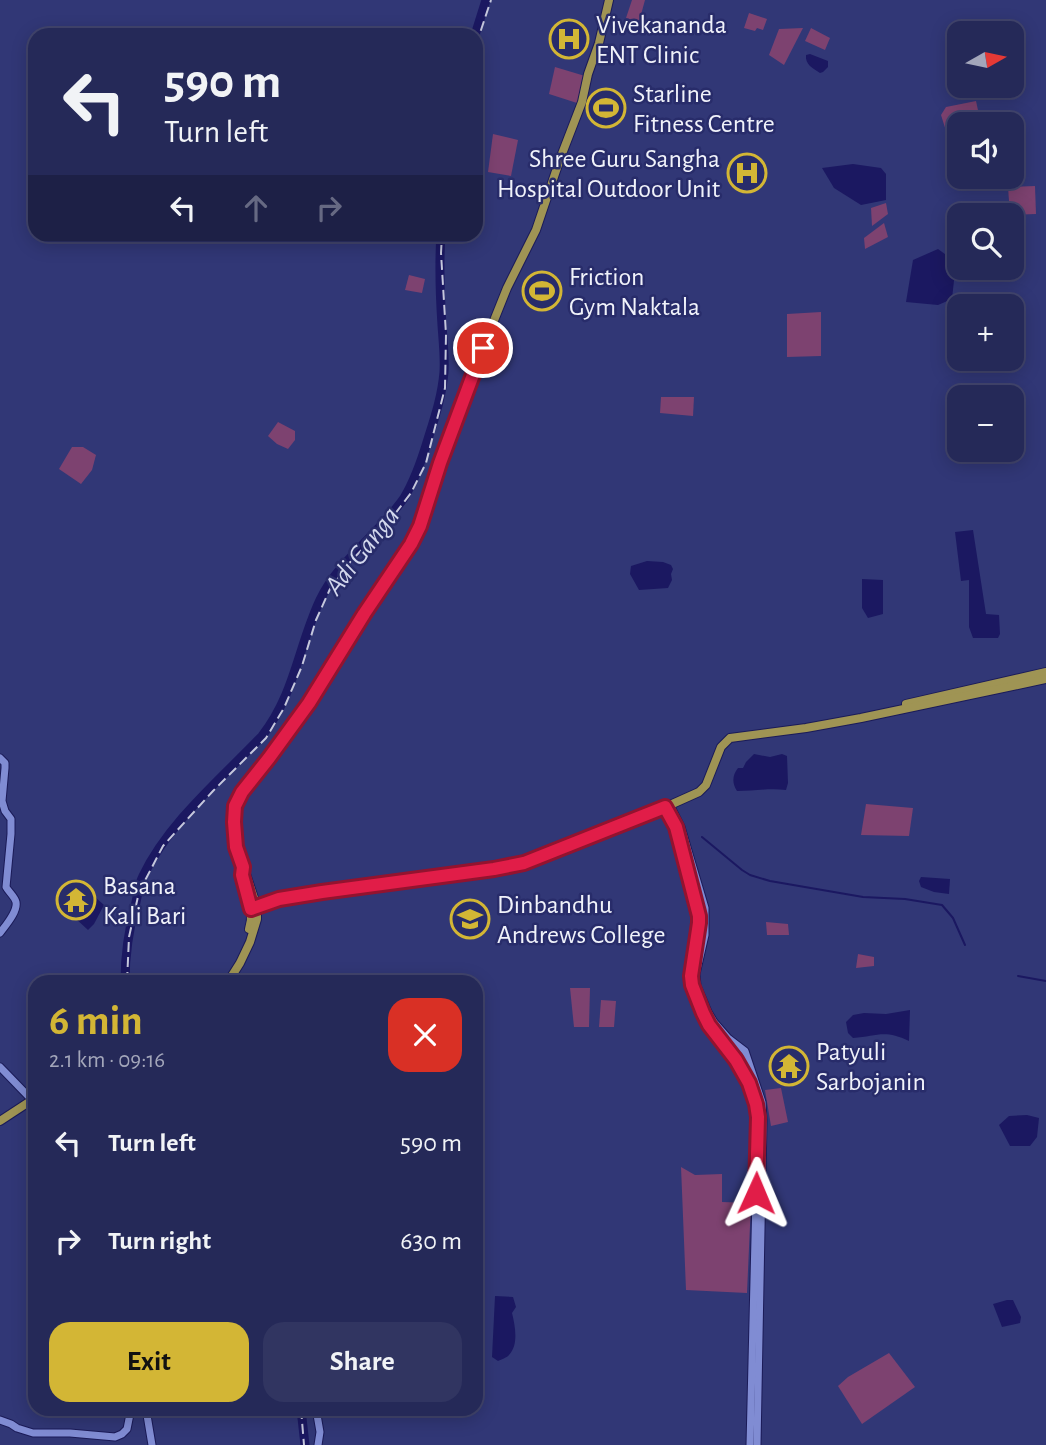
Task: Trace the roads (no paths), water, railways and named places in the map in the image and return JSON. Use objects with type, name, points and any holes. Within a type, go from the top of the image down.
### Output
[{"type":"main road","points":[[231,975],[244,948],[254,908],[236,847],[235,806],[242,792],[309,703],[417,533],[480,356],[507,288],[536,230],[582,102],[609,0]]},
{"type":"main road","points":[[981,690],[1046,672]]},
{"type":"main road","points":[[254,908],[279,899],[524,863],[692,796],[704,787],[710,778],[721,747],[730,738],[822,725],[981,690],[1046,679]]},
{"type":"main road","points":[[0,758],[5,763],[2,801],[11,819],[5,882],[16,904],[0,933]]},
{"type":"main road","points":[[668,806],[699,916],[691,976],[696,999],[709,1025],[742,1070],[756,1104],[759,1193]]},
{"type":"main road","points":[[668,806],[681,827],[705,908],[705,935],[696,974],[697,986],[714,1022],[728,1038],[745,1051],[762,1102],[754,1406],[750,1445]]},
{"type":"main road","points":[[227,975],[244,948]]},
{"type":"main road","points":[[0,1067],[28,1093]]},
{"type":"main road","points":[[0,1121],[28,1103]]},
{"type":"main road","points":[[754,1406],[757,1445]]},
{"type":"main road","points":[[0,1420],[33,1433],[115,1437],[127,1429],[130,1416]]},
{"type":"main road","points":[[147,1416],[152,1445]]},
{"type":"main road","points":[[317,1416],[320,1432],[318,1445]]},
{"type":"waterway","name":"Adi Ganga","points":[[477,28],[486,0]]},
{"type":"waterway","name":"Adi Ganga","points":[[125,975],[131,922],[143,876],[154,856],[181,819],[262,736],[282,704],[320,600],[328,586],[348,560],[394,511],[415,477],[436,414],[444,372],[441,242]]},
{"type":"waterway","points":[[702,837],[742,870],[770,881],[863,897],[905,899],[942,905],[953,918],[965,945]]},
{"type":"waterway","points":[[1018,976],[1046,981]]},
{"type":"waterway","name":"Adi Ganga","points":[[302,1416],[305,1445]]},
{"type":"railway","points":[[482,28],[491,0]]},
{"type":"railway","points":[[127,975],[129,937],[139,892],[163,846],[266,738],[284,708],[330,589],[411,493],[426,463],[445,388],[446,334],[442,242]]},
{"type":"railway","points":[[302,1416],[304,1445]]},
{"type":"place","name":"Vivekananda ENT Clinic","points":[[569,39]]},
{"type":"place","name":"Starline Fitness Centre","points":[[606,108]]},
{"type":"place","name":"Shree Guru Sangha Hospital Outdoor Unit","points":[[747,173]]},
{"type":"place","name":"Friction Gym Naktala","points":[[542,291]]},
{"type":"place","name":"Basana Kali Bari","points":[[76,900]]},
{"type":"place","name":"Dinbandhu Andrews College","points":[[470,919]]},
{"type":"place","name":"Patyuli Sarbojanin","points":[[789,1066]]}]
